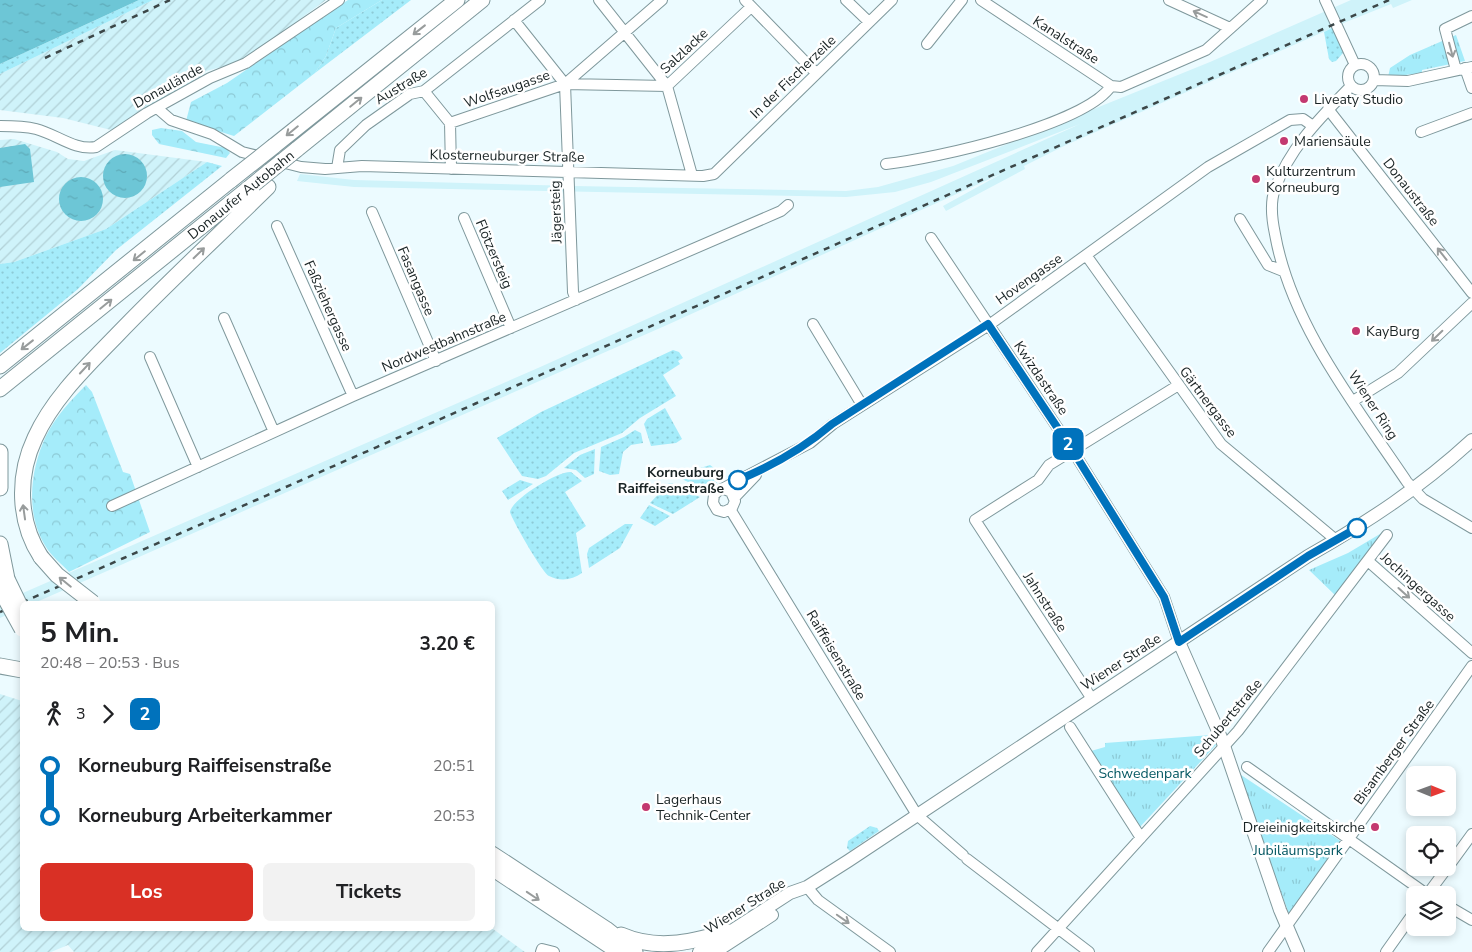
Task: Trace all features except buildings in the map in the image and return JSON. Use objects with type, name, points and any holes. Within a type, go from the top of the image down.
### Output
[{"type":"highway","name":"Donauufer Autobahn","points":[[0,366],[457,0]]},
{"type":"highway","name":"Donauufer Autobahn","points":[[0,389],[261,185],[296,150],[482,0]]},
{"type":"highway","points":[[91,601],[57,575],[34,547],[26,523],[23,489],[30,449],[46,417],[75,379],[261,185]]},
{"type":"highway","points":[[0,452],[0,488]]},
{"type":"highway","points":[[0,544],[4,584],[20,624]]},
{"type":"highway","points":[[4,584],[20,607]]},
{"type":"highway","points":[[0,666],[20,670]]},
{"type":"highway","points":[[495,856],[606,929],[636,952]]},
{"type":"highway","points":[[495,870],[612,950]]},
{"type":"highway","points":[[606,929],[630,939],[657,945],[685,943],[728,932]]},
{"type":"main road","name":"Wiener Straße","points":[[700,952],[728,932],[790,894],[807,887],[1414,490],[1472,440]]},
{"type":"main road","points":[[1179,642],[1224,746],[1286,926],[1298,952]]},
{"type":"main road","name":"Wiener Straße","points":[[716,952],[794,901],[807,887]]},
{"type":"street","name":"Donaulände","points":[[0,126],[36,128],[59,136],[74,145],[90,148],[110,139],[138,118],[210,78],[246,63],[339,0]]},
{"type":"street","name":"Austraße","points":[[337,168],[340,150],[366,125],[410,94],[424,91],[540,0]]},
{"type":"street","points":[[599,0],[667,86],[692,175]]},
{"type":"street","name":"Wolfsaugasse","points":[[450,123],[565,84],[662,0]]},
{"type":"street","points":[[846,0],[869,22]]},
{"type":"street","name":"In der Fischerzeile","points":[[714,174],[892,0]]},
{"type":"street","points":[[927,44],[962,0]]},
{"type":"street","name":"Kanalstraße","points":[[981,0],[1111,86]]},
{"type":"street","points":[[1169,0],[1230,28]]},
{"type":"street","points":[[886,164],[960,151],[1026,131],[1094,102],[1105,94],[1111,86],[1131,84],[1206,50],[1262,0]]},
{"type":"street","points":[[1325,0],[1355,65]]},
{"type":"street","points":[[748,3],[816,73]]},
{"type":"street","name":"Salzlacke","points":[[565,84],[667,86],[748,3]]},
{"type":"street","points":[[1472,16],[1445,29],[1465,69],[1472,88]]},
{"type":"street","points":[[514,20],[565,84]]},
{"type":"street","points":[[1355,65],[1368,66],[1374,74],[1371,87],[1357,90],[1351,86],[1348,76],[1355,65]]},
{"type":"street","points":[[1374,80],[1408,81],[1465,69]]},
{"type":"street","name":"Jägersteig","points":[[565,84],[573,292],[576,300]]},
{"type":"street","name":"Wiener Ring","points":[[1351,86],[1332,112],[1313,126],[1282,174],[1273,198],[1273,225],[1283,271],[1298,309],[1353,402],[1414,490],[1423,498],[1472,528]]},
{"type":"street","points":[[424,91],[450,123],[451,169]]},
{"type":"street","name":"Klosterneuburger Straße","points":[[157,108],[170,120],[212,134],[236,150],[301,167],[337,168],[362,166],[714,174]]},
{"type":"street","name":"Donaustraße","points":[[1332,112],[1472,292]]},
{"type":"street","points":[[1421,132],[1472,113]]},
{"type":"street","name":"Hovengasse","points":[[730,510],[720,511],[713,503],[716,493],[810,443],[832,424],[988,324],[1222,158],[1290,120],[1303,120],[1313,126]]},
{"type":"street","name":"Nordwestbahnstraße","points":[[112,506],[353,396],[781,211],[788,205]]},
{"type":"street","name":"Fasangasse","points":[[372,212],[436,361]]},
{"type":"street","name":"Flötzersteig","points":[[464,218],[511,328]]},
{"type":"street","points":[[1240,219],[1268,266],[1283,271]]},
{"type":"street","name":"Faßziehergasse","points":[[277,226],[353,396]]},
{"type":"street","name":"Kwizdastraße","points":[[931,238],[1073,451],[1164,597],[1179,642]]},
{"type":"street","name":"Gärtnergasse","points":[[1086,255],[1177,386],[1221,444],[1336,540]]},
{"type":"street","points":[[1353,402],[1398,374],[1472,303]]},
{"type":"street","points":[[224,318],[274,432]]},
{"type":"street","points":[[813,324],[862,405]]},
{"type":"street","points":[[150,357],[198,467]]},
{"type":"street","points":[[1073,451],[1177,386]]},
{"type":"street","name":"Jahnstraße","points":[[1073,451],[1050,466],[1038,480],[975,520],[1092,699]]},
{"type":"street","name":"Hovengasse","points":[[734,498],[760,470]]},
{"type":"street","points":[[724,489],[730,492],[734,498],[734,504],[730,510]]},
{"type":"street","name":"Raiffeisenstraße","points":[[730,510],[917,815],[965,857],[1089,952]]},
{"type":"street","name":"Schubertstraße","points":[[1037,952],[1238,731],[1386,535]]},
{"type":"street","name":"Jochingergasse","points":[[1368,561],[1472,654]]},
{"type":"street","name":"Bisamberger Straße","points":[[1268,952],[1472,666]]},
{"type":"street","points":[[1070,727],[1141,838]]},
{"type":"street","points":[[1247,767],[1414,886]]},
{"type":"street","points":[[1456,855],[1472,834]]},
{"type":"street","points":[[807,887],[818,900],[890,952]]},
{"type":"street","points":[[1456,911],[1472,920]]},
{"type":"street","points":[[1386,952],[1406,924]]},
{"type":"street","points":[[541,951],[554,952]]},
{"type":"shaded area","points":[[153,0],[326,0],[241,62],[206,71],[200,81],[111,130],[63,118],[0,110],[0,74]]},
{"type":"shaded area","points":[[1351,0],[1412,0],[1393,8],[1391,4],[1346,22],[1066,145],[1024,166],[1025,169],[946,211],[943,206],[1003,173],[667,325],[39,601],[20,601],[20,609],[0,618],[0,603],[538,368],[1080,124],[931,182],[895,192],[846,197],[354,187],[297,181],[300,174],[354,180],[846,191],[878,187],[953,166],[1210,62]]},
{"type":"shaded area","points":[[14,139],[57,152],[68,159],[84,161],[115,150],[207,162],[106,229],[14,262],[0,264],[0,140]]},
{"type":"shaded area","points":[[0,694],[20,700],[20,931],[495,930],[525,952],[74,952],[68,945],[51,952],[0,952]]},
{"type":"green space","points":[[139,0],[153,0],[0,74],[0,64]]},
{"type":"green space","points":[[348,0],[382,0],[336,28],[326,56],[315,73],[234,136],[186,121],[191,102],[227,83]]},
{"type":"green space","points":[[382,0],[411,0],[315,73],[326,56],[336,28]]},
{"type":"green space","points":[[1334,27],[1343,53],[1336,61],[1332,62],[1329,59],[1324,32]]},
{"type":"green space","points":[[1456,35],[1465,61],[1422,70],[1422,73],[1388,77],[1390,68],[1410,55]]},
{"type":"green space","points":[[161,128],[182,131],[196,142],[226,148],[230,153],[226,158],[159,144],[152,135],[152,130]]},
{"type":"green space","points":[[207,162],[222,166],[116,250],[78,289],[0,353],[0,264],[14,262],[106,229]]},
{"type":"green space","points":[[673,350],[679,352],[683,358],[678,361],[680,364],[663,375],[676,396],[640,418],[622,433],[574,453],[546,476],[538,479],[522,476],[497,438],[541,412]]},
{"type":"green space","points":[[86,385],[92,392],[123,472],[130,474],[150,532],[69,572],[48,550],[39,534],[33,506],[33,477],[41,449],[54,422]]},
{"type":"green space","points":[[665,408],[682,439],[676,443],[651,446],[644,424],[647,419]]},
{"type":"green space","points":[[635,430],[641,433],[643,443],[631,445],[623,452],[619,474],[610,475],[599,471],[601,447]]},
{"type":"green space","points":[[595,449],[594,474],[585,478],[576,470],[564,468],[580,455]]},
{"type":"green space","points":[[710,465],[714,468],[717,483],[706,491],[682,479],[681,474]]},
{"type":"green space","points":[[571,472],[582,481],[565,492],[586,526],[576,533],[582,573],[570,579],[562,580],[553,578],[545,572],[528,546],[510,512],[519,500],[536,487],[556,476]]},
{"type":"green space","points":[[520,480],[533,484],[508,500],[502,491]]},
{"type":"green space","points":[[669,483],[700,497],[673,514],[650,503]]},
{"type":"green space","points":[[649,505],[670,516],[655,526],[640,518]]},
{"type":"green space","points":[[625,524],[633,524],[620,548],[589,568],[587,554],[589,548]]},
{"type":"green space","points":[[1385,531],[1335,595],[1309,570],[1348,553]]},
{"type":"green space","name":"Schwedenpark","points":[[1211,735],[1216,745],[1140,827],[1091,751],[1105,747],[1105,743]]},
{"type":"green space","name":"Jubiläumspark","points":[[1238,773],[1342,842],[1289,914]]},
{"type":"green space","points":[[870,826],[877,828],[879,831],[850,851],[847,848],[848,841]]},
{"type":"water","points":[[0,0],[139,0],[0,64]]},
{"type":"water","points":[[25,144],[30,149],[34,182],[0,187],[0,148]]},
{"type":"water","points":[[125,154],[137,158],[143,164],[147,176],[143,188],[137,194],[125,198],[113,194],[107,188],[103,176],[107,164],[113,158]]},
{"type":"water","points":[[85,177],[97,183],[102,191],[102,207],[97,215],[89,220],[77,221],[65,215],[60,207],[59,195],[65,183],[73,178]]},
{"type":"railway","points":[[45,58],[170,0]]},
{"type":"railway","points":[[25,601],[1389,0]]},
{"type":"railway","points":[[0,612],[20,603]]},
{"type":"bus line","name":"2","points":[[738,480],[810,443],[832,424],[988,324],[1073,451],[1164,597],[1179,642],[1308,556],[1357,528]]},
{"type":"place","name":"Liveaty Studio","points":[[1304,99]]},
{"type":"place","name":"Mariensäule","points":[[1284,141]]},
{"type":"place","name":"Kulturzentrum Korneuburg","points":[[1256,179]]},
{"type":"place","name":"KayBurg","points":[[1356,331]]},
{"type":"place","name":"Korneuburg Raiffeisenstraße","points":[[738,480]]},
{"type":"place","name":"Lagerhaus Technik-Center","points":[[646,807]]},
{"type":"place","name":"Dreieinigkeitskirche","points":[[1375,827]]}]
